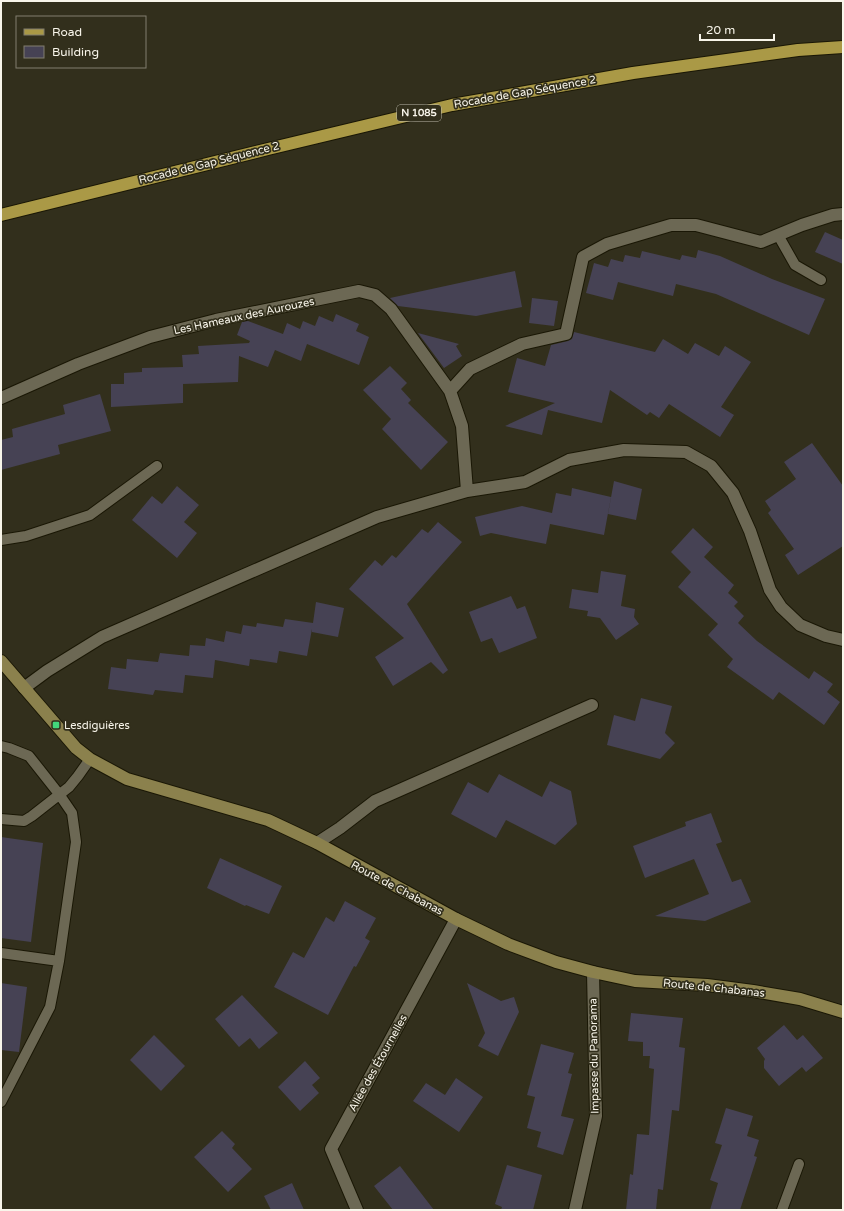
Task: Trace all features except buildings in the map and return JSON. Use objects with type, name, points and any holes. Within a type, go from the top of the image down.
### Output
[{"type":"main road","name":"Rocade de Gap Séquence 2","points":[[1,215],[452,105],[633,74],[798,50],[843,47]]},
{"type":"street","points":[[450,391],[470,369],[522,344],[566,334],[583,257],[607,244],[671,225],[696,225],[761,242],[802,225],[843,214]]},
{"type":"street","name":"Les Hameaux des Aurouzes","points":[[1,398],[78,364],[150,337],[216,320],[359,291],[375,295],[390,309],[450,391],[462,426],[467,491]]},
{"type":"street","points":[[24,688],[47,671],[102,637],[377,516],[467,491],[524,482],[569,460],[624,450],[686,452],[711,466],[733,493],[750,531],[770,590],[781,607],[800,625],[826,636],[843,640]]},
{"type":"street","name":"Route de Chabanas","points":[[1,661],[76,748],[90,759],[127,778],[268,820],[317,843],[456,919],[508,944],[556,962],[635,981],[707,985],[753,991],[800,999],[843,1012]]},
{"type":"street","points":[[317,843],[376,801],[592,705]]},
{"type":"street","name":"Allée des Étournelles","points":[[357,1210],[331,1150],[456,919]]},
{"type":"street","name":"Impasse du Panorama","points":[[575,1210],[596,1116],[593,972]]},
{"type":"lane","points":[[778,235],[795,265],[821,280]]},
{"type":"lane","points":[[1,540],[26,536],[90,515],[157,466]]},
{"type":"lane","points":[[1,746],[29,756],[59,794],[72,813],[76,842],[59,961],[50,1007],[1,1102]]},
{"type":"lane","points":[[1,819],[24,821],[32,816],[68,787],[90,759]]},
{"type":"lane","points":[[1,953],[59,961]]},
{"type":"lane","points":[[782,1210],[799,1164]]},
{"type":"place","name":"Lesdiguières","points":[[56,725]]}]
